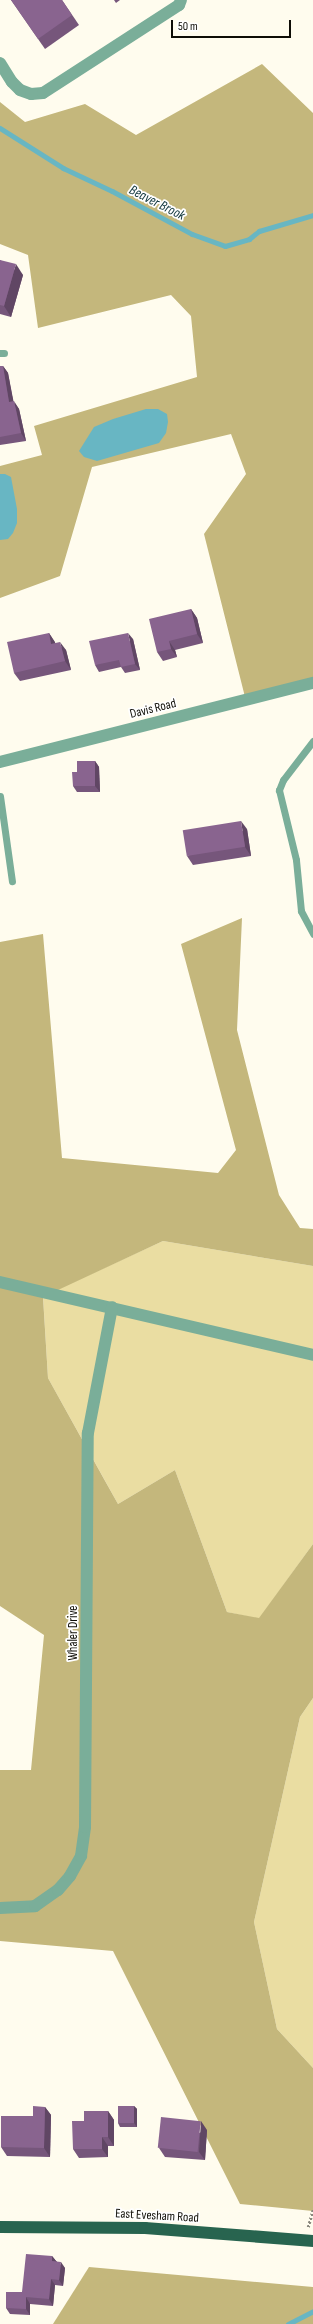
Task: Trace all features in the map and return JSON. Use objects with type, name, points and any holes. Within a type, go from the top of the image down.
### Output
[{"type":"main road","name":"East Evesham Road","points":[[0,2227],[145,2228],[313,2241]]},
{"type":"street","points":[[0,63],[12,82],[20,90],[31,94],[43,93],[179,5],[181,0]]},
{"type":"street","name":"Davis Road","points":[[0,762],[313,683]]},
{"type":"street","points":[[0,1282],[313,1355]]},
{"type":"street","name":"Whaler Drive","points":[[0,1908],[35,1906],[58,1890],[70,1876],[81,1856],[85,1827],[88,1433],[112,1307]]},
{"type":"lane","points":[[313,741],[283,780],[279,790],[296,860],[301,911],[313,934]]},
{"type":"lane","points":[[0,796],[12,881]]},
{"type":"shaded area","points":[[262,64],[313,113],[313,680],[245,697],[204,534],[246,474],[231,434],[92,467],[60,576],[0,598],[0,466],[42,455],[34,426],[197,377],[191,316],[171,295],[38,328],[28,255],[0,244],[0,102],[25,122],[85,104],[136,135]]},
{"type":"shaded area","points":[[242,918],[237,1030],[279,1195],[300,1228],[313,1229],[313,1266],[163,1241],[43,1297],[48,1378],[118,1504],[175,1470],[227,1612],[259,1618],[313,1544],[313,1698],[300,1717],[254,1922],[277,2029],[313,2068],[313,2211],[240,2204],[113,1951],[0,1941],[0,1770],[31,1770],[44,1635],[0,1606],[0,942],[43,934],[62,1158],[218,1173],[236,1150],[181,944]]},
{"type":"shaded area","points":[[163,1241],[313,1266],[313,1544],[259,1619],[227,1612],[175,1470],[118,1504],[48,1378],[43,1296]]},
{"type":"shaded area","points":[[313,1698],[313,2068],[277,2029],[254,1922],[300,1717]]},
{"type":"shaded area","points":[[89,2267],[313,2287],[313,2324],[53,2324]]},
{"type":"water","points":[[146,409],[158,409],[167,414],[168,422],[166,433],[159,443],[97,461],[84,457],[79,451],[94,427],[113,419]]},
{"type":"water","points":[[0,474],[5,474],[11,477],[17,509],[17,523],[13,533],[8,539],[0,540]]},
{"type":"building","points":[[11,0],[62,0],[72,15],[38,39]]},
{"type":"building","points":[[0,260],[16,264],[4,306],[0,305]]},
{"type":"building","points":[[0,366],[3,366],[9,402],[14,401],[21,433],[0,437]]},
{"type":"building","points":[[191,609],[197,634],[169,641],[171,649],[157,652],[149,619]]},
{"type":"building","points":[[49,633],[51,644],[60,642],[65,661],[14,673],[7,642]]},
{"type":"building","points":[[128,633],[135,664],[121,667],[119,660],[95,665],[89,641]]},
{"type":"building","points":[[77,761],[95,761],[95,786],[73,786],[72,772],[77,772]]},
{"type":"building","points":[[241,821],[245,847],[187,856],[183,830]]},
{"type":"building","points":[[33,2106],[45,2107],[44,2148],[1,2147],[1,2116],[33,2116]]},
{"type":"building","points":[[118,2106],[134,2106],[134,2123],[118,2123]]},
{"type":"building","points":[[84,2111],[108,2111],[108,2137],[102,2137],[102,2149],[73,2149],[72,2121],[84,2121]]},
{"type":"building","points":[[161,2117],[201,2121],[198,2152],[158,2148]]},
{"type":"building","points":[[26,2254],[52,2256],[52,2261],[61,2262],[59,2280],[51,2279],[49,2299],[26,2297],[26,2309],[6,2308],[6,2292],[22,2292]]},
{"type":"waterway","name":"Beaver Brook","points":[[0,128],[63,168],[112,191],[192,234],[225,246],[249,239],[259,231],[313,215]]},
{"type":"waterway","points":[[288,2324],[313,2311]]}]
